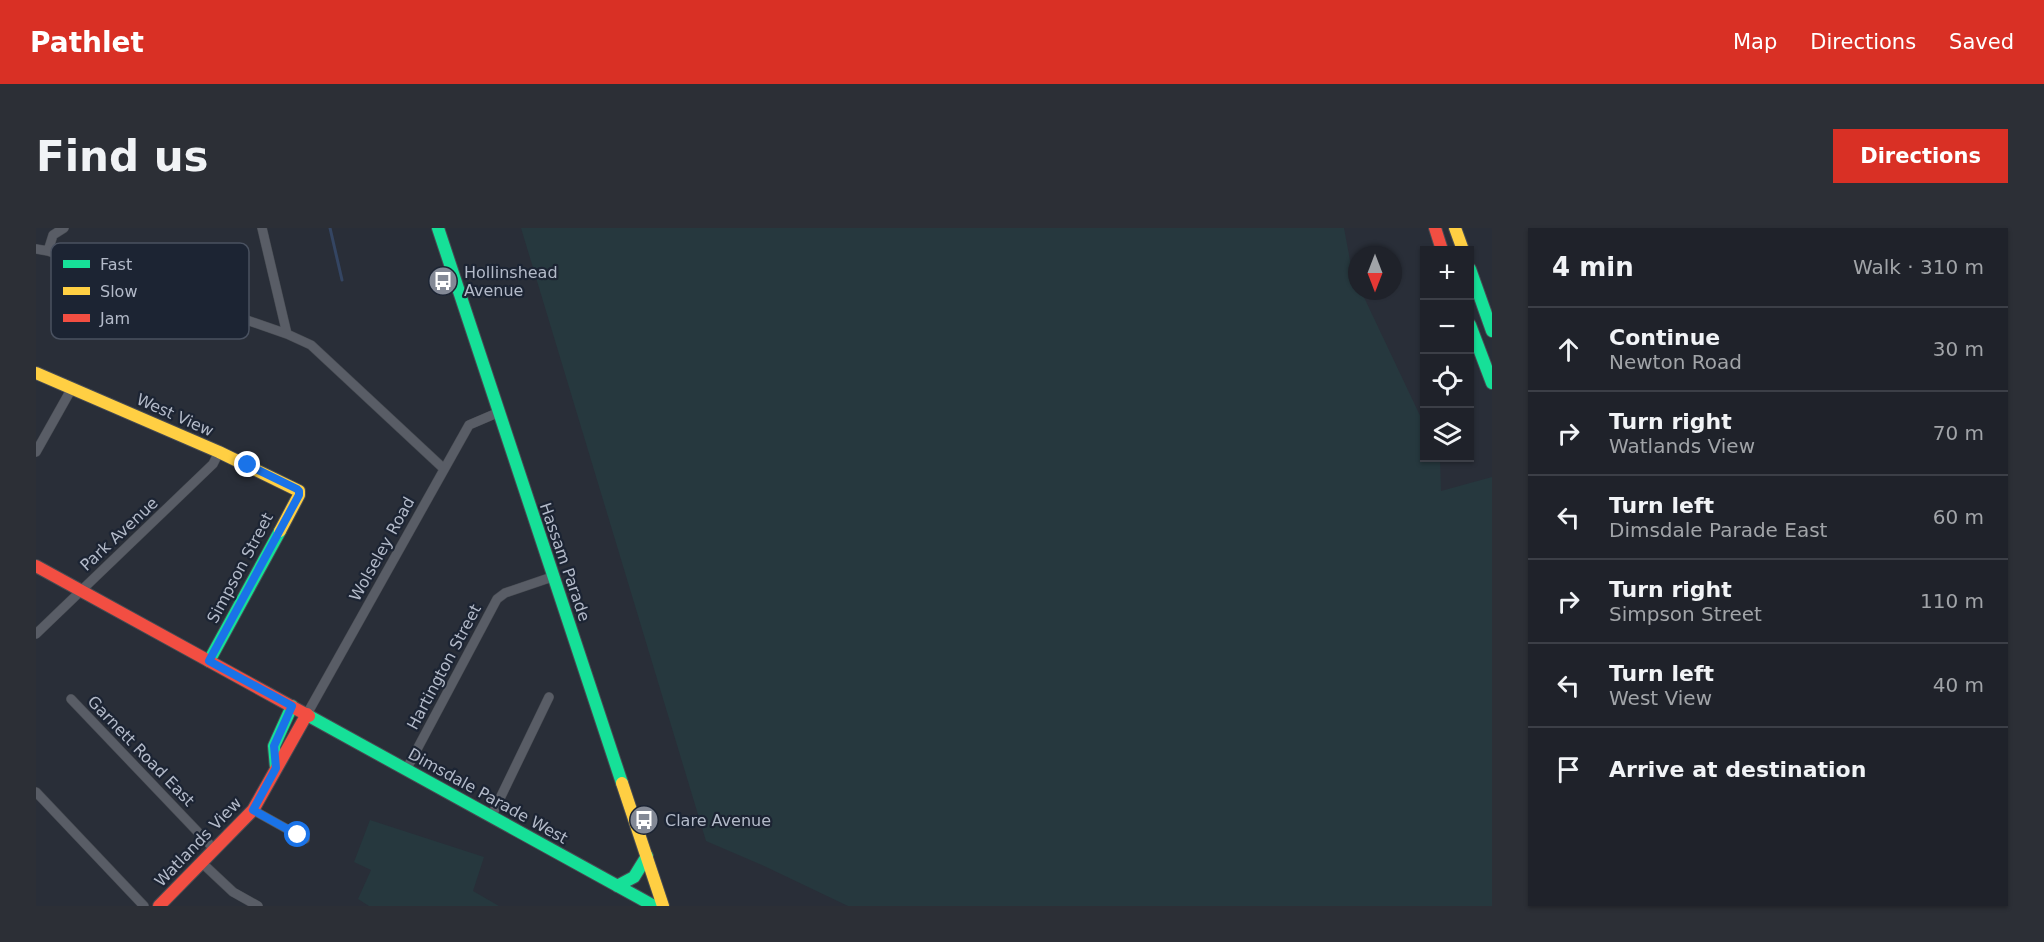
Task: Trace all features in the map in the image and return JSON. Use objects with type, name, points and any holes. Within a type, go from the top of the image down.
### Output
[{"type":"main road","name":"Hassam Parade","points":[[438,228],[497,413],[624,783],[663,906]]},
{"type":"main road","points":[[1435,228],[1441,246]]},
{"type":"main road","points":[[1455,228],[1462,246]]},
{"type":"main road","points":[[1474,280],[1492,331]]},
{"type":"main road","points":[[1474,336],[1492,383]]},
{"type":"main road","name":"West View","points":[[36,373],[219,452],[299,491]]},
{"type":"main road","name":"Simpson Street","points":[[209,661],[299,491]]},
{"type":"main road","name":"Dimsdale Parade West","points":[[36,566],[654,906]]},
{"type":"main road","name":"Watlands View","points":[[276,768],[274,746],[292,706]]},
{"type":"main road","name":"Watlands View","points":[[159,906],[253,810],[307,714]]},
{"type":"main road","points":[[617,886],[634,877],[646,856]]},
{"type":"street","points":[[48,251],[52,235],[64,228]]},
{"type":"street","points":[[262,228],[287,334]]},
{"type":"street","points":[[36,249],[51,252]]},
{"type":"street","points":[[249,321],[311,345],[443,468]]},
{"type":"street","points":[[36,452],[72,388]]},
{"type":"street","name":"Wolseley Road","points":[[307,714],[469,425],[497,413]]},
{"type":"street","name":"Park Avenue","points":[[36,634],[213,464],[219,452]]},
{"type":"street","name":"Hartington Street","points":[[406,770],[497,599],[552,577]]},
{"type":"street","points":[[491,818],[549,697]]},
{"type":"street","name":"Garnett Road East","points":[[71,699],[215,850]]},
{"type":"street","points":[[38,798],[144,906]]},
{"type":"street","points":[[253,810],[305,839]]},
{"type":"street","points":[[201,862],[232,892],[258,906]]},
{"type":"shaded area","points":[[521,228],[1344,228],[1348,250],[1348,300],[1365,300],[1420,416],[1420,462],[1440,462],[1441,491],[1492,477],[1492,906],[848,906],[706,841]]},
{"type":"shaded area","points":[[370,820],[484,857],[473,891],[499,906],[369,906],[358,899],[371,870],[354,862]]},
{"type":"waterway","points":[[330,228],[342,280]]},
{"type":"traffic: fast","points":[[438,228],[622,783]]},
{"type":"traffic: fast","points":[[1474,280],[1492,331]]},
{"type":"traffic: fast","points":[[1474,336],[1492,383]]},
{"type":"traffic: fast","points":[[209,661],[280,531]]},
{"type":"traffic: fast","points":[[276,768],[274,746],[292,706]]},
{"type":"traffic: fast","points":[[309,716],[654,906]]},
{"type":"traffic: fast","points":[[617,886],[634,877],[647,856]]},
{"type":"traffic: slow","points":[[1455,228],[1462,246]]},
{"type":"traffic: slow","points":[[36,373],[219,452],[299,491],[280,531]]},
{"type":"traffic: slow","points":[[622,783],[663,906]]},
{"type":"traffic: jam","points":[[1435,228],[1441,246]]},
{"type":"traffic: jam","points":[[36,566],[309,716]]},
{"type":"traffic: jam","points":[[159,906],[253,810],[307,714]]},
{"type":"place","name":"Hollinshead Avenue","points":[[443,281]]},
{"type":"place","name":"Clare Avenue","points":[[644,820]]},
{"type":"route","points":[[248,465],[297,489],[299,495],[209,661],[292,706],[274,746],[276,768],[253,810],[298,835]]}]
